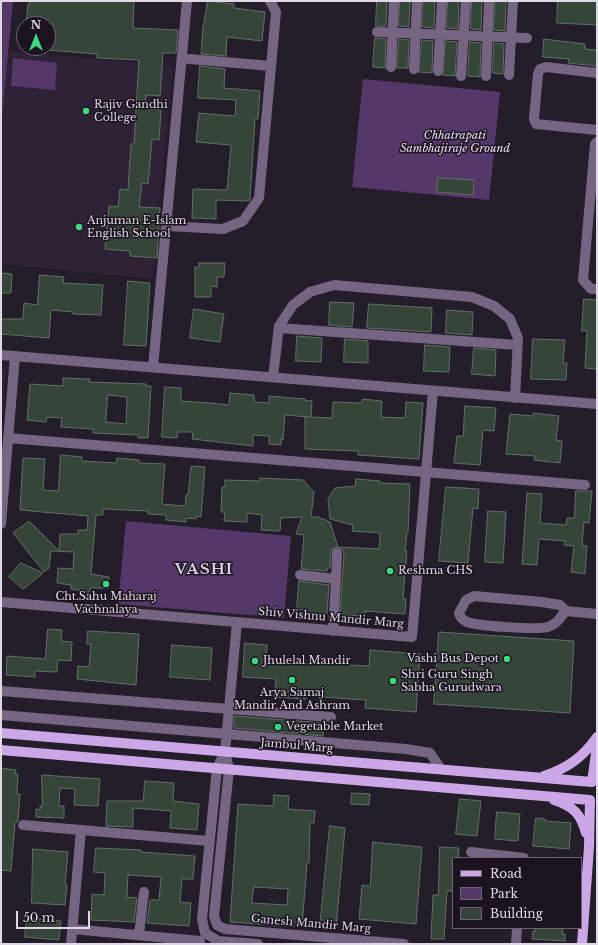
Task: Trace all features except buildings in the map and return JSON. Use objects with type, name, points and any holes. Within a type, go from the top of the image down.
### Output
[{"type":"main road","name":"Jambul Marg","points":[[1,733],[540,777],[594,780]]},
{"type":"main road","points":[[540,777],[562,770],[575,762],[597,737]]},
{"type":"main road","points":[[582,944],[594,802],[588,790],[594,780],[597,746]]},
{"type":"main road","points":[[1,750],[539,795],[594,802]]},
{"type":"main road","points":[[539,795],[563,803],[579,813],[584,823],[590,847]]},
{"type":"street","points":[[153,367],[187,1]]},
{"type":"street","points":[[167,226],[223,229],[242,221],[259,198],[276,12],[270,1]]},
{"type":"street","points":[[391,67],[394,1]]},
{"type":"street","points":[[414,69],[417,1]]},
{"type":"street","points":[[438,71],[442,1]]},
{"type":"street","points":[[461,76],[466,1]]},
{"type":"street","points":[[486,76],[489,1]]},
{"type":"street","points":[[509,75],[513,1]]},
{"type":"street","points":[[377,32],[527,38]]},
{"type":"street","points":[[189,59],[271,66]]},
{"type":"street","points":[[597,73],[546,67],[540,69],[538,74],[534,119],[536,124],[597,130]]},
{"type":"street","points":[[597,142],[583,280],[591,289],[597,289]]},
{"type":"street","points":[[273,377],[279,328],[293,305],[310,292],[334,285],[472,297],[494,306],[510,319],[518,338],[515,398]]},
{"type":"street","points":[[279,328],[517,345]]},
{"type":"street","points":[[1,355],[597,404]]},
{"type":"street","points":[[1,524],[15,356]]},
{"type":"street","name":"Shiv Vishnu Mandir Marg","points":[[1,602],[412,637],[433,391]]},
{"type":"street","points":[[8,438],[585,485]]},
{"type":"street","points":[[333,630],[337,553]]},
{"type":"street","points":[[300,575],[336,580]]},
{"type":"street","points":[[566,611],[559,621],[547,627],[523,628],[468,622],[460,618],[459,613],[466,600],[474,596],[542,602],[560,605],[566,611],[597,614]]},
{"type":"street","points":[[201,939],[217,926],[214,916],[229,769],[225,752],[236,622]]},
{"type":"street","points":[[1,691],[331,717]]},
{"type":"street","points":[[1,715],[412,750],[430,753],[441,769]]},
{"type":"street","points":[[201,939],[216,768],[225,752]]},
{"type":"street","points":[[23,825],[209,841]]},
{"type":"street","points":[[71,944],[81,830]]},
{"type":"street","points":[[471,852],[515,857]]},
{"type":"street","points":[[140,935],[144,892]]},
{"type":"street","name":"Ganesh Mandir Marg","points":[[217,926],[226,929],[342,942],[404,944]]},
{"type":"street","points":[[72,929],[258,944]]},
{"type":"street","points":[[516,944],[517,929]]},
{"type":"shaded area","points":[[8,51],[16,52],[16,56],[56,55],[173,66],[152,279],[1,264],[1,128]]},
{"type":"shaded area","points":[[1,365],[6,366],[1,428]]},
{"type":"green space","points":[[1,1],[13,1],[1,128]]},
{"type":"green space","points":[[13,58],[57,63],[55,90],[11,86]]},
{"type":"green space","name":"Chhatrapati Sambhajiraje Ground","points":[[363,79],[500,92],[489,200],[352,187]]},
{"type":"green space","points":[[126,521],[291,536],[284,618],[118,604]]},
{"type":"place","name":"Rajiv Gandhi College","points":[[86,111]]},
{"type":"place","name":"Anjuman E-Islam English School","points":[[79,227]]},
{"type":"place","name":"Reshma CHS","points":[[390,571]]},
{"type":"place","name":"Cht.Sahu Maharaj Vachnalaya","points":[[106,584]]},
{"type":"place","name":"Vashi Bus Depot","points":[[507,659]]},
{"type":"place","name":"Jhulelal Mandir","points":[[255,661]]},
{"type":"place","name":"Arya Samaj Mandir And Ashram","points":[[292,680]]},
{"type":"place","name":"Shri Guru Singh Sabha Gurudwara","points":[[393,681]]},
{"type":"place","name":"Vegetable Market","points":[[278,727]]},
{"type":"district","name":"VASHI","points":[[204,570]]}]
